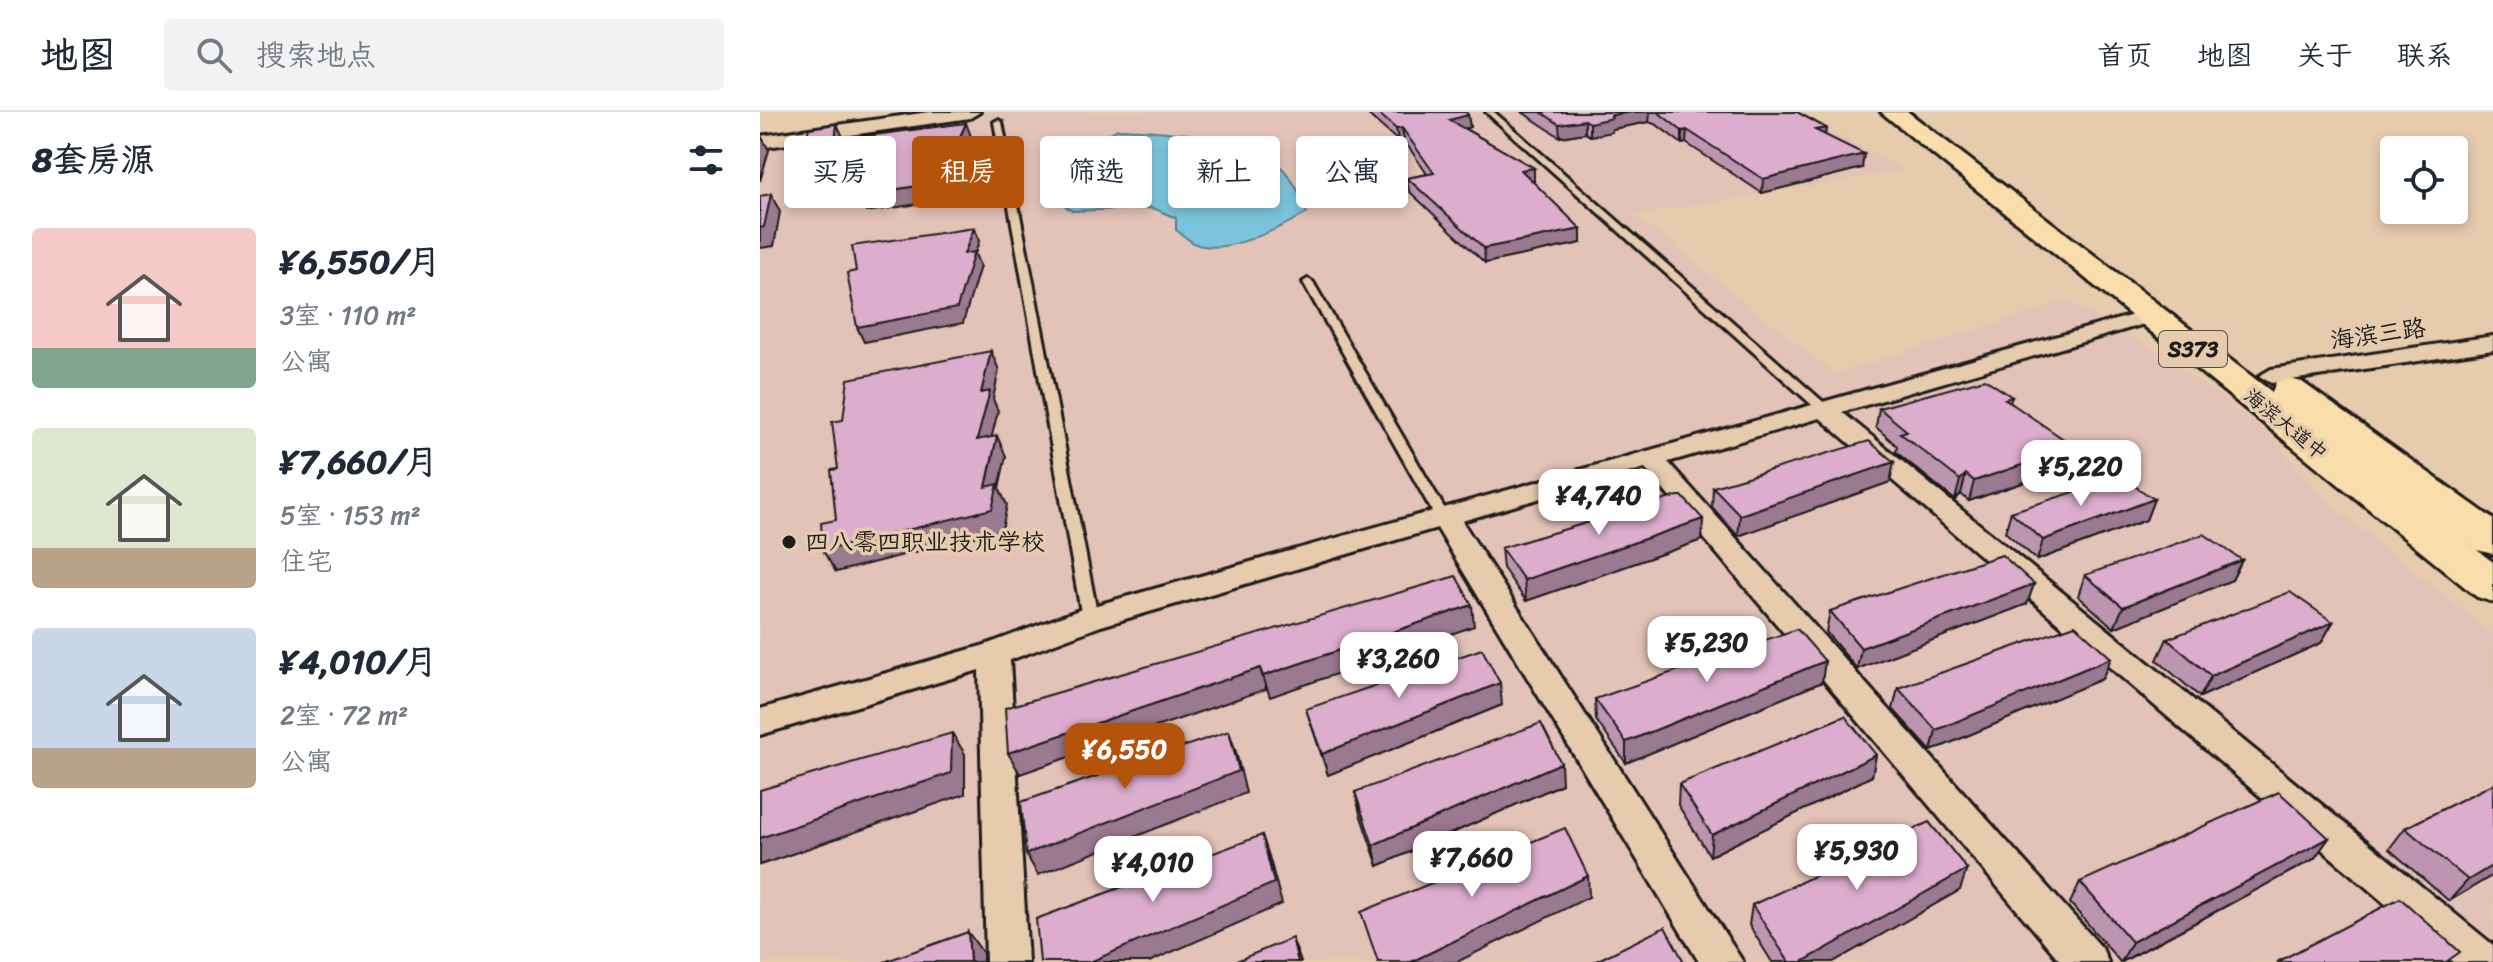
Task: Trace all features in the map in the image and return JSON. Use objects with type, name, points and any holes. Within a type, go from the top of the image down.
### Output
[{"type":"main road","name":"海滨大道中","points":[[1893,112],[2493,586]]},
{"type":"main road","name":"海滨大道中","points":[[1921,112],[2493,540]]},
{"type":"street","points":[[760,142],[970,112]]},
{"type":"street","points":[[760,722],[994,654],[1090,618],[2151,316]]},
{"type":"street","name":"海滨三路","points":[[2271,376],[2493,343]]},
{"type":"street","points":[[1825,410],[2227,751],[2483,962]]},
{"type":"street","points":[[1651,459],[2087,962]]},
{"type":"street","points":[[1443,518],[1458,534],[1485,586],[1722,962]]},
{"type":"street","points":[[994,654],[1001,904],[1007,962]]},
{"type":"lane","points":[[1490,112],[1825,410]]},
{"type":"lane","points":[[998,122],[1090,618]]},
{"type":"lane","points":[[1308,282],[1443,518]]},
{"type":"shaded area","points":[[992,112],[1794,112],[1905,170],[1634,215],[1835,374],[2068,301],[2157,351],[2268,433],[2322,497],[2493,635],[2493,962],[760,962],[760,145],[784,142],[784,208],[896,208],[896,136],[823,136]]},
{"type":"water","points":[[1118,129],[1203,136],[1168,136],[1168,208],[1280,208],[1280,166],[1296,189],[1296,208],[1305,208],[1307,213],[1254,238],[1211,247],[1190,240],[1176,230],[1176,218],[1153,208],[1072,211],[1068,208],[1152,208],[1152,136],[1105,136]]},
{"type":"building","points":[[1377,112],[1466,112],[1468,115],[1449,120],[1534,168],[1521,170],[1581,229],[1484,248],[1408,179],[1434,173],[1402,128],[1396,129]]},
{"type":"building","points":[[1541,112],[1632,112],[1611,115],[1612,118],[1590,123],[1585,120],[1559,124]]},
{"type":"building","points":[[1658,112],[1797,112],[1826,128],[1815,130],[1864,154],[1763,179],[1687,130],[1682,131]]},
{"type":"building","points":[[966,123],[960,136],[912,136],[912,187],[896,189],[896,136],[866,136]]},
{"type":"building","points":[[837,124],[836,136],[807,136],[809,128]]},
{"type":"building","points":[[771,194],[764,227],[760,228],[760,196]]},
{"type":"building","points":[[974,228],[964,254],[974,252],[957,308],[857,327],[847,273],[856,271],[852,246]]},
{"type":"building","points":[[991,351],[981,393],[990,391],[977,440],[997,436],[986,487],[998,484],[992,509],[823,551],[821,523],[836,520],[831,470],[838,469],[832,422],[843,420],[848,379]]},
{"type":"building","points":[[1985,379],[2012,397],[2005,399],[2075,447],[1974,481],[1966,474],[1960,480],[1900,433],[1907,431],[1879,408]]},
{"type":"building","points":[[1869,441],[1894,462],[1740,515],[1713,487]]},
{"type":"building","points":[[2121,477],[2154,499],[2043,540],[2011,512]]},
{"type":"building","points":[[1682,496],[1703,519],[1524,580],[1501,548]]},
{"type":"building","points":[[2204,534],[2242,560],[2123,607],[2085,575]]},
{"type":"building","points":[[2002,555],[2034,584],[1861,648],[1830,611]]},
{"type":"building","points":[[1456,576],[1472,605],[1263,676],[1260,668],[1008,753],[1005,708]]},
{"type":"building","points":[[2290,592],[2333,622],[2211,676],[2167,639]]},
{"type":"building","points":[[2075,625],[2111,658],[1936,730],[1898,688]]},
{"type":"building","points":[[1797,629],[1825,661],[1626,742],[1595,699]]},
{"type":"building","points":[[1482,649],[1500,683],[1322,754],[1306,709]]},
{"type":"building","points":[[1845,716],[1876,755],[1712,835],[1679,784]]},
{"type":"building","points":[[1541,723],[1561,763],[1373,845],[1355,792]]},
{"type":"building","points":[[1229,731],[1239,771],[1026,854],[1021,802]]},
{"type":"building","points":[[952,733],[951,773],[760,838],[760,790]]},
{"type":"building","points":[[2493,784],[2493,865],[2468,880],[2405,828]]},
{"type":"building","points":[[2279,792],[2329,838],[2132,942],[2080,882]]},
{"type":"building","points":[[1929,822],[1967,869],[1802,962],[1789,962],[1752,905]]},
{"type":"building","points":[[1565,828],[1588,876],[1411,962],[1378,962],[1361,912]]},
{"type":"building","points":[[1262,835],[1274,883],[1090,962],[1040,962],[1036,919]]},
{"type":"building","points":[[2400,898],[2460,952],[2446,962],[2277,962]]},
{"type":"building","points":[[1665,927],[1684,962],[1594,962]]},
{"type":"building","points":[[968,932],[970,962],[884,962]]},
{"type":"building","points":[[1292,938],[1298,962],[1234,962]]},
{"type":"place","name":"四八零四职业技术学校","points":[[789,542]]}]
